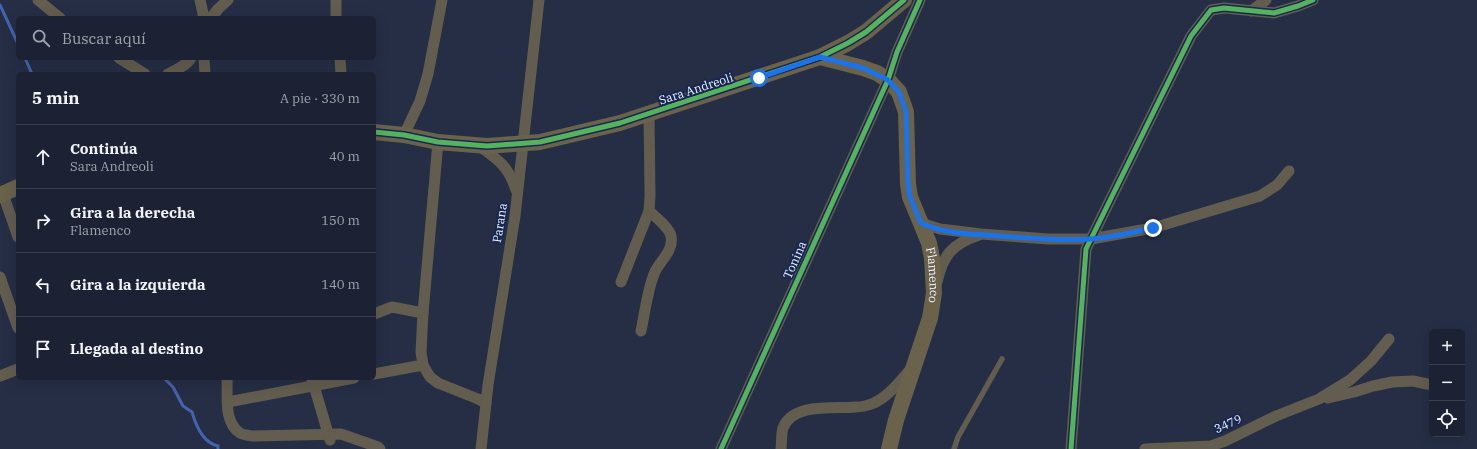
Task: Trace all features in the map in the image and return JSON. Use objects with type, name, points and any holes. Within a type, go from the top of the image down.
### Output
[{"type":"street","points":[[38,0],[56,15]]},
{"type":"street","points":[[46,0],[56,15]]},
{"type":"street","points":[[200,0],[203,16]]},
{"type":"street","points":[[213,16],[228,0]]},
{"type":"street","points":[[336,0],[336,16]]},
{"type":"street","points":[[404,135],[420,101],[428,74],[442,0]]},
{"type":"street","name":"Parana","points":[[481,449],[486,403],[517,193],[539,0]]},
{"type":"street","name":"Sara Andreoli","points":[[376,132],[404,135],[438,142],[487,146],[540,142],[620,123],[820,57],[866,32],[904,0]]},
{"type":"street","name":"Tonina","points":[[721,449],[888,80],[897,52],[920,0]]},
{"type":"street","points":[[1251,11],[1266,0]]},
{"type":"street","points":[[1071,449],[1086,249],[1191,36],[1211,10],[1224,8],[1274,13],[1313,0]]},
{"type":"street","name":"Flamenco","points":[[820,57],[863,68],[888,80],[899,92],[906,112],[908,184],[910,197],[930,243],[934,293],[930,318],[896,420],[889,449]]},
{"type":"street","points":[[122,60],[142,72]]},
{"type":"street","points":[[172,72],[185,65],[189,60]]},
{"type":"street","points":[[204,60],[205,72]]},
{"type":"street","points":[[340,60],[341,72]]},
{"type":"street","points":[[621,282],[648,211],[650,196],[649,114]]},
{"type":"street","points":[[438,142],[423,313],[421,352],[423,365],[430,377],[438,383],[486,403]]},
{"type":"street","points":[[477,145],[502,162],[512,176],[517,193]]},
{"type":"street","points":[[921,223],[940,229],[981,234],[1048,239],[1091,239],[1153,228],[1260,196],[1277,185],[1289,171]]},
{"type":"street","points":[[16,188],[1,194],[16,232]]},
{"type":"street","points":[[641,331],[654,273],[668,252],[671,244],[671,234],[648,211]]},
{"type":"street","points":[[934,293],[941,265],[951,250],[966,239],[981,234]]},
{"type":"street","points":[[0,277],[16,322]]},
{"type":"street","points":[[376,313],[392,307],[423,313]]},
{"type":"street","name":"3479","points":[[1145,449],[1211,446],[1225,441],[1276,416],[1316,400],[1334,391],[1350,380],[1371,361],[1389,339]]},
{"type":"street","points":[[376,374],[423,365]]},
{"type":"street","points":[[781,449],[783,429],[787,421],[796,414],[818,407],[858,407],[874,403],[884,397],[914,365]]},
{"type":"street","points":[[0,376],[16,370]]},
{"type":"street","points":[[227,380],[231,425],[240,434],[252,436],[329,437],[341,434],[380,449]]},
{"type":"street","points":[[228,402],[313,382],[334,380]]},
{"type":"street","name":"3479","points":[[1316,400],[1392,382],[1412,381],[1429,384]]},
{"type":"street","points":[[313,382],[329,437]]},
{"type":"lane","points":[[954,449],[958,437],[1002,359]]},
{"type":"waterway","points":[[0,5],[16,40]]},
{"type":"waterway","points":[[26,60],[31,72]]},
{"type":"waterway","points":[[166,380],[173,387],[183,406],[192,412],[198,428],[204,438],[218,446],[218,449]]},
{"type":"cycle path","points":[[376,132],[404,135],[438,142],[487,146],[540,142],[620,123],[820,57],[866,32],[904,0]]},
{"type":"cycle path","points":[[721,449],[888,80],[897,52],[920,0]]},
{"type":"cycle path","points":[[1071,449],[1086,249],[1191,36],[1211,10],[1224,8],[1274,13],[1313,0]]},
{"type":"route","points":[[759,78],[820,57],[863,68],[877,73],[888,80],[899,92],[906,112],[908,184],[910,197],[921,223],[928,226],[981,234],[1048,239],[1091,239],[1153,228]]}]
